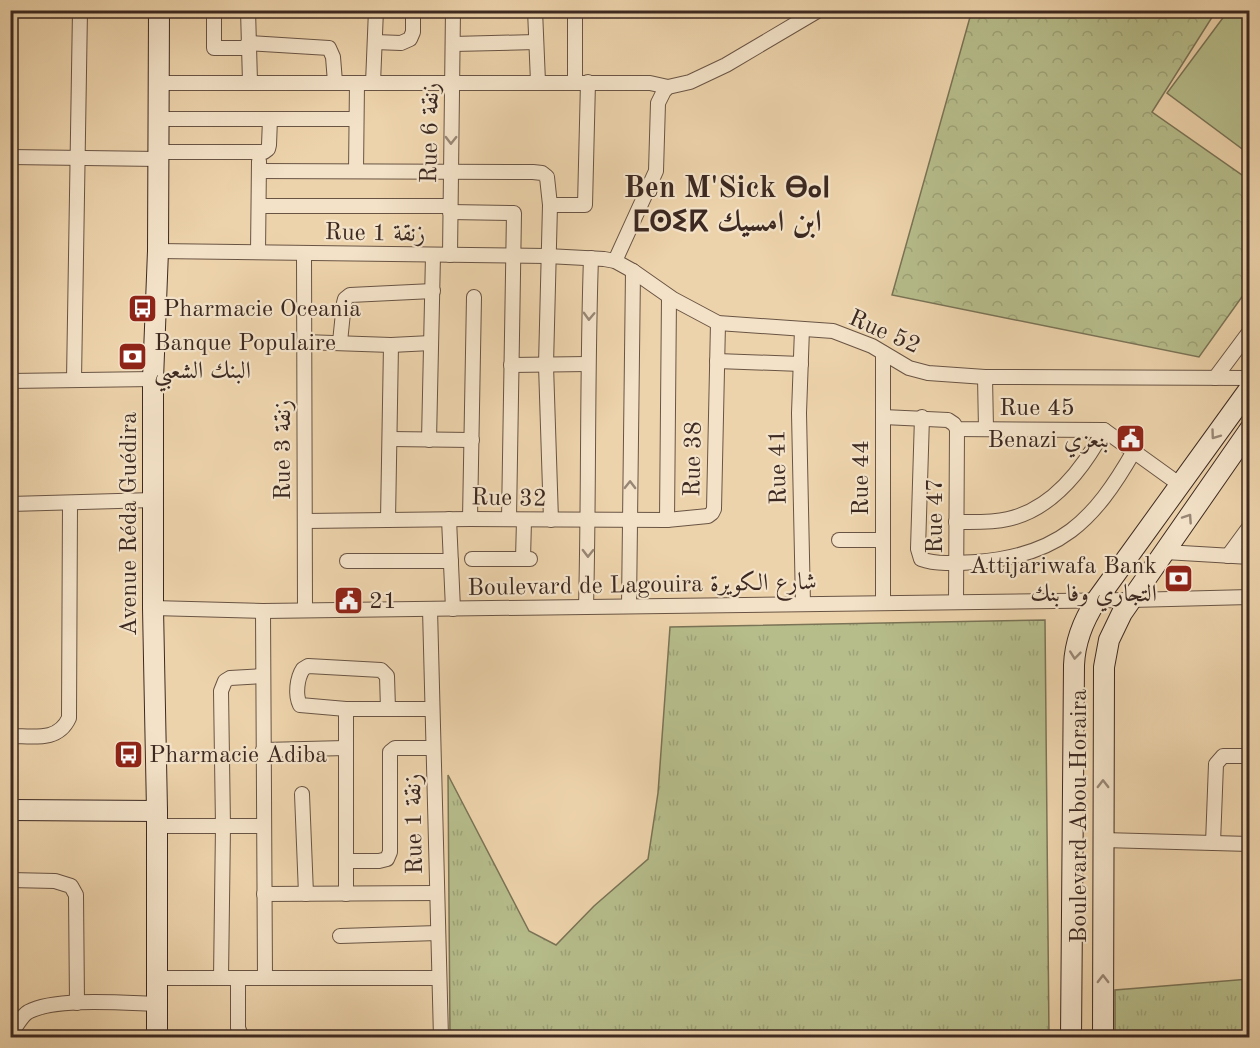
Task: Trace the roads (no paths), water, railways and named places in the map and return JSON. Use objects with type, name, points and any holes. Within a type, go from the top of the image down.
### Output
[{"type":"main road","name":"Avenue Réda Guédira","points":[[157,1038],[153,379],[158,250],[159,10]]},
{"type":"main road","name":"Boulevard Abou Horaira","points":[[1071,1038],[1076,646],[1081,630],[1096,601],[1250,388]]},
{"type":"main road","name":"Boulevard Abou Horaira","points":[[1103,1038],[1105,656],[1117,622],[1131,600],[1250,429]]},
{"type":"main road","points":[[10,810],[157,818]]},
{"type":"street","points":[[74,380],[80,10]]},
{"type":"street","points":[[214,10],[214,48],[248,45],[329,48],[333,57],[334,82]]},
{"type":"street","points":[[248,10],[250,82]]},
{"type":"street","points":[[373,83],[376,10]]},
{"type":"street","points":[[375,42],[401,43],[410,39],[413,32],[413,10]]},
{"type":"street","name":"Rue 6 زنقة","points":[[450,255],[453,10]]},
{"type":"street","points":[[535,10],[538,82]]},
{"type":"street","points":[[550,205],[585,205],[582,82],[575,10]]},
{"type":"street","points":[[159,82],[582,82],[650,83],[668,87],[690,82],[726,65],[819,10]]},
{"type":"street","points":[[453,44],[536,42]]},
{"type":"street","points":[[356,171],[357,83]]},
{"type":"street","points":[[615,261],[656,171],[658,103],[668,87]]},
{"type":"street","points":[[159,119],[356,119]]},
{"type":"street","points":[[10,157],[77,158],[259,152],[268,149],[270,119]]},
{"type":"street","points":[[258,252],[259,152]]},
{"type":"street","points":[[259,171],[450,171],[542,173],[547,177],[550,205],[546,365],[551,520]]},
{"type":"street","points":[[259,206],[450,209],[514,213],[509,519]]},
{"type":"street","name":"Rue 1 زنقة","points":[[158,250],[591,258]]},
{"type":"street","name":"Rue 3 زنقة","points":[[304,253],[305,610]]},
{"type":"street","points":[[429,440],[434,255]]},
{"type":"street","points":[[586,607],[591,258]]},
{"type":"street","name":"Rue 52","points":[[591,258],[615,261],[669,297],[718,323],[845,334],[919,371],[985,376],[1250,378]]},
{"type":"street","points":[[629,606],[633,271]]},
{"type":"street","points":[[340,342],[344,303],[345,299],[351,295],[433,291]]},
{"type":"street","points":[[470,519],[474,297]]},
{"type":"street","points":[[667,520],[669,297]]},
{"type":"street","name":"Rue 38","points":[[630,520],[704,518],[712,513],[718,323]]},
{"type":"street","name":"Rue 41","points":[[802,329],[799,413],[803,604]]},
{"type":"street","points":[[1215,378],[1250,331]]},
{"type":"street","points":[[304,342],[391,345],[431,343]]},
{"type":"street","points":[[388,520],[391,345]]},
{"type":"street","name":"Rue 44","points":[[883,353],[883,603]]},
{"type":"street","points":[[717,361],[801,364]]},
{"type":"street","points":[[511,365],[588,364]]},
{"type":"street","points":[[985,376],[987,429]]},
{"type":"street","points":[[10,381],[153,379]]},
{"type":"street","name":"Rue 45","points":[[883,417],[948,420],[957,429],[1104,430],[1179,484]]},
{"type":"street","points":[[922,417],[919,555],[928,561],[1004,559],[1027,554],[1067,534],[1101,502],[1134,451]]},
{"type":"street","name":"Rue 47","points":[[956,602],[957,429]]},
{"type":"street","points":[[956,522],[1000,521],[1035,509],[1052,497],[1074,476],[1104,430]]},
{"type":"street","points":[[390,439],[472,440]]},
{"type":"street","points":[[10,504],[154,500]]},
{"type":"street","points":[[10,736],[57,734],[64,728],[69,718],[70,503]]},
{"type":"street","points":[[449,519],[453,609]]},
{"type":"street","points":[[472,558],[527,559],[524,520]]},
{"type":"street","name":"Rue 32","points":[[305,521],[630,520]]},
{"type":"street","points":[[1228,556],[1250,526]]},
{"type":"street","points":[[839,540],[883,540]]},
{"type":"street","points":[[1165,552],[1250,557]]},
{"type":"street","points":[[347,561],[451,561]]},
{"type":"street","name":"Boulevard de Lagouira شارع الكويرة","points":[[153,608],[263,611],[1096,601],[1249,594]]},
{"type":"street","name":"Rue 1 زنقة","points":[[430,609],[441,1038]]},
{"type":"street","points":[[263,611],[265,978]]},
{"type":"street","points":[[388,709],[387,676],[381,670],[308,666],[303,669],[298,679],[298,701],[300,705],[307,707],[346,709],[388,709],[432,709]]},
{"type":"street","points":[[221,978],[222,686],[230,678],[263,676]]},
{"type":"street","points":[[346,709],[346,894]]},
{"type":"street","points":[[263,750],[346,748]]},
{"type":"street","points":[[346,861],[379,861],[387,859],[390,852],[390,752],[395,748],[433,748]]},
{"type":"street","points":[[1214,843],[1216,764],[1223,756],[1250,756]]},
{"type":"street","points":[[302,794],[306,894]]},
{"type":"street","points":[[157,818],[223,826],[264,826]]},
{"type":"street","points":[[1103,840],[1250,844]]},
{"type":"street","points":[[10,880],[55,881],[71,886],[76,895],[77,1003]]},
{"type":"street","points":[[264,894],[437,893]]},
{"type":"street","points":[[340,936],[438,933]]},
{"type":"street","points":[[157,978],[439,978]]},
{"type":"street","points":[[238,978],[238,1028],[242,1038]]},
{"type":"street","points":[[10,1012],[25,1013],[42,1006],[77,1003],[157,1004]]},
{"type":"street","points":[[10,1034],[25,1013]]},
{"type":"place","name":"Pharmacie Oceania","points":[[142,308]]},
{"type":"place","name":"Banque Populaire البنك الشعبي","points":[[133,356]]},
{"type":"place","name":"Benazi بنعزي","points":[[1130,439]]},
{"type":"place","name":"Attijariwafa Bank التجاري وفا بنك","points":[[1178,579]]},
{"type":"place","name":"21","points":[[348,600]]},
{"type":"place","name":"Pharmacie Adiba","points":[[128,754]]},
{"type":"district","name":"Ben M'Sick ⴱⴰⵏ ⵎⵙⵉⴽ ابن امسيك","points":[[727,204]]}]
